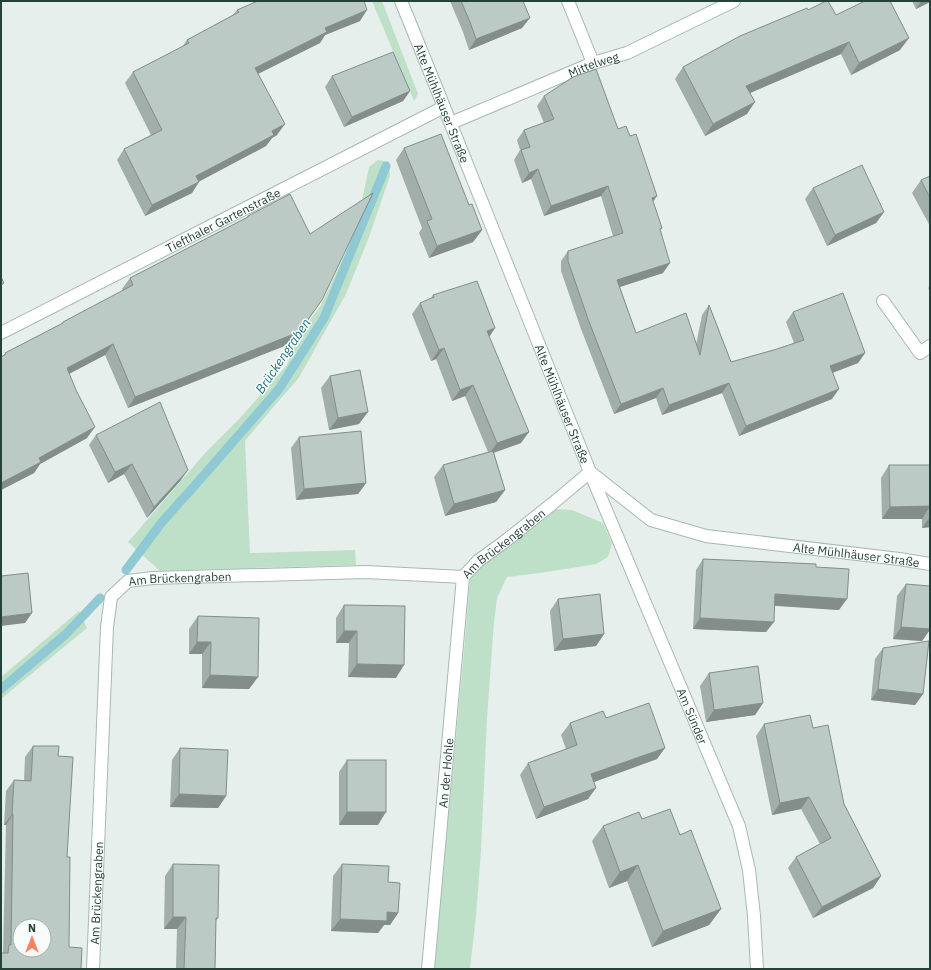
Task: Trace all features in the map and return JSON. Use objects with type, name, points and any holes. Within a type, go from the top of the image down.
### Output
[{"type":"street","name":"Alte Mühlhäuser Straße","points":[[401,1],[590,472],[651,520],[706,536],[900,559],[930,564]]},
{"type":"street","points":[[568,1],[593,63]]},
{"type":"street","name":"Mittelweg","points":[[451,123],[593,63],[627,52],[734,1]]},
{"type":"street","name":"Tiefthaler Gartenstraße","points":[[1,333],[444,107]]},
{"type":"street","points":[[883,301],[920,353],[930,346]]},
{"type":"street","name":"Am Brückengraben","points":[[93,969],[107,627],[111,597],[128,581],[153,578],[366,572],[463,577],[478,561],[552,504],[590,472]]},
{"type":"street","name":"Am Sünder","points":[[590,472],[739,826],[749,870],[758,969]]},
{"type":"street","name":"An der Hohle","points":[[428,969],[463,577]]},
{"type":"green space","points":[[372,1],[382,1],[418,94],[414,101]]},
{"type":"green space","points":[[378,160],[389,162],[390,176],[369,237],[346,294],[298,379],[245,441],[250,553],[355,550],[356,565],[160,571],[128,542],[207,451],[239,419],[287,365],[298,336],[321,305],[358,227],[359,214],[369,167]]},
{"type":"green space","points":[[555,509],[572,510],[603,523],[612,543],[608,557],[596,564],[507,577],[497,598],[487,718],[481,851],[470,969],[434,969],[470,580],[484,564]]},
{"type":"green space","points":[[79,611],[87,628],[1,699],[1,677]]},
{"type":"building","points":[[258,1],[364,1],[367,10],[325,28],[327,32],[255,68],[285,124],[272,131],[274,135],[196,176],[199,182],[152,205],[124,149],[162,130],[133,72],[189,43],[187,40],[239,12],[237,10]]},
{"type":"building","points":[[461,1],[523,1],[530,18],[476,39]]},
{"type":"building","points":[[828,1],[836,15],[865,1],[890,1],[909,38],[859,63],[849,42],[746,86],[755,102],[713,124],[683,67],[740,36],[807,8],[808,10]]},
{"type":"building","points":[[393,52],[410,91],[352,117],[332,76]]},
{"type":"building","points":[[596,69],[618,129],[626,126],[630,136],[636,134],[657,196],[652,198],[662,228],[660,229],[670,263],[617,280],[636,333],[686,313],[700,355],[709,305],[731,362],[804,340],[793,312],[843,293],[865,353],[830,366],[839,389],[746,426],[729,383],[669,405],[663,388],[621,404],[588,319],[568,261],[568,251],[623,233],[608,186],[551,206],[538,169],[529,173],[521,150],[530,147],[524,130],[554,119],[544,96],[573,77]]},
{"type":"building","points":[[441,134],[469,205],[472,204],[482,230],[437,246],[427,221],[432,219],[404,148]]},
{"type":"building","points":[[862,165],[884,212],[835,235],[813,188]]},
{"type":"building","points":[[930,176],[930,198],[921,180]]},
{"type":"building","points":[[373,193],[322,300],[299,332],[135,397],[113,344],[67,368],[76,390],[95,427],[39,458],[41,462],[1,483],[1,357],[6,354],[5,353],[133,285],[130,278],[290,194],[310,234]]},
{"type":"building","points":[[1,277],[4,283],[1,285]]},
{"type":"building","points":[[477,281],[495,328],[487,331],[529,432],[497,443],[473,385],[460,390],[444,348],[439,350],[420,303],[434,297],[433,295]]},
{"type":"building","points":[[360,370],[368,412],[338,418],[330,376]]},
{"type":"building","points":[[160,402],[188,470],[154,507],[132,464],[115,472],[96,435]]},
{"type":"building","points":[[361,431],[366,483],[304,489],[299,437]]},
{"type":"building","points":[[493,451],[505,490],[454,504],[443,465]]},
{"type":"building","points":[[889,465],[930,465],[930,506],[890,507]]},
{"type":"building","points":[[703,559],[816,564],[816,567],[849,569],[847,599],[775,594],[774,622],[700,618]]},
{"type":"building","points":[[28,573],[32,613],[1,617],[1,576]]},
{"type":"building","points":[[906,584],[930,586],[930,629],[901,627]]},
{"type":"building","points":[[600,594],[604,634],[563,639],[558,599]]},
{"type":"building","points":[[344,605],[405,606],[404,665],[357,664],[357,631],[344,631]]},
{"type":"building","points":[[198,616],[259,618],[258,677],[210,675],[211,642],[197,642]]},
{"type":"building","points":[[929,641],[923,694],[878,689],[883,648]]},
{"type":"building","points":[[758,666],[763,703],[714,710],[709,673]]},
{"type":"building","points":[[649,703],[665,748],[591,774],[596,788],[544,807],[528,763],[577,745],[570,723],[603,711],[606,718]]},
{"type":"building","points":[[810,715],[813,728],[828,725],[844,804],[881,876],[822,907],[796,857],[831,838],[809,797],[780,803],[764,724]]},
{"type":"building","points":[[33,746],[59,746],[58,756],[73,757],[67,857],[70,857],[69,947],[82,948],[81,969],[1,969],[1,953],[8,953],[9,945],[11,945],[12,814],[14,780],[31,781]]},
{"type":"building","points":[[180,748],[228,750],[226,796],[179,794]]},
{"type":"building","points":[[347,760],[386,760],[386,812],[347,812]]},
{"type":"building","points":[[670,809],[680,835],[691,830],[721,909],[663,931],[638,865],[620,872],[603,826],[639,812],[642,819]]},
{"type":"building","points":[[173,864],[219,865],[215,969],[184,969],[186,917],[173,917]]},
{"type":"building","points":[[342,864],[389,866],[388,882],[400,883],[398,913],[387,912],[387,921],[340,919]]},
{"type":"waterway","name":"Brückengraben","points":[[126,570],[162,522],[279,389],[324,318],[386,166]]},
{"type":"waterway","name":"Brückengraben","points":[[1,689],[66,634],[100,598]]}]
